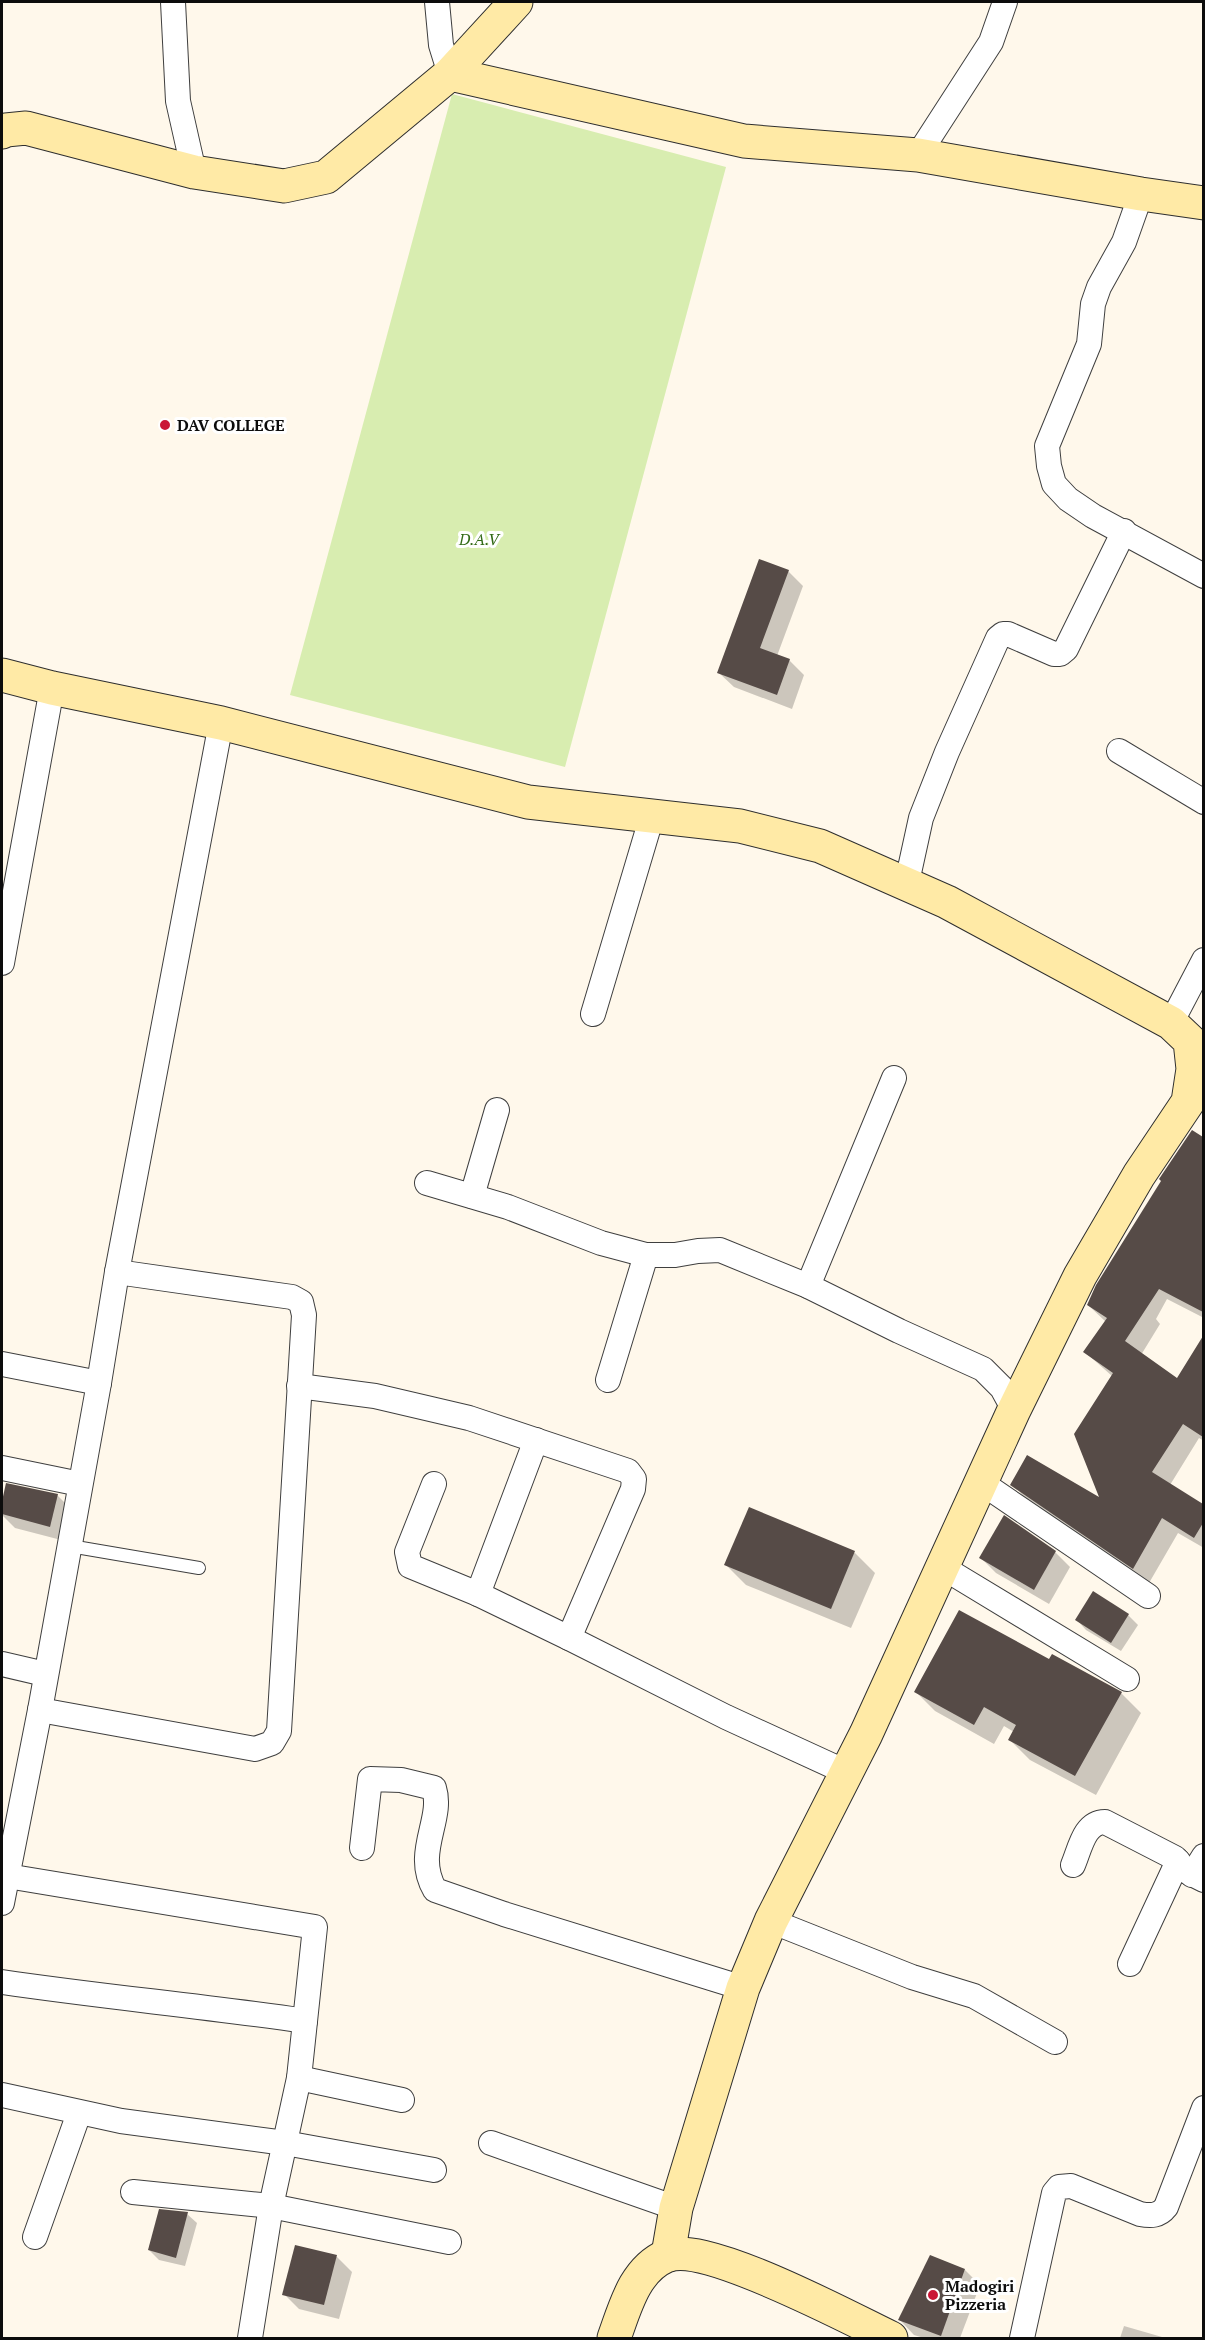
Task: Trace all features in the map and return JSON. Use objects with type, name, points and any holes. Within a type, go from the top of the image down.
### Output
[{"type":"street","points":[[173,2],[178,101],[194,172]]},
{"type":"street","points":[[437,2],[441,45],[450,74]]},
{"type":"street","points":[[3,130],[26,128],[194,172],[284,186],[326,177],[450,74],[516,2]]},
{"type":"street","points":[[918,156],[991,42],[1005,2]]},
{"type":"street","points":[[450,74],[744,141],[918,156],[1203,203]]},
{"type":"street","points":[[1141,194],[1124,242],[1099,287],[1086,353],[1047,446],[1049,466],[1054,484],[1068,499],[1203,576]]},
{"type":"street","points":[[907,882],[921,818],[947,752],[998,638],[1003,634],[1008,634],[1054,654],[1060,654],[1066,649],[1124,531]]},
{"type":"street","points":[[2,675],[52,688],[221,723],[528,802],[740,826],[820,846],[907,882],[947,902],[1170,1023],[1190,1041],[1196,1106],[1139,1175],[1080,1276],[1014,1410],[848,1773],[771,1921],[744,1988],[676,2208],[668,2255]]},
{"type":"street","points":[[2,963],[52,688]]},
{"type":"street","points":[[2,1903],[40,1710],[117,1272],[221,723]]},
{"type":"street","points":[[1119,751],[1203,802]]},
{"type":"street","points":[[593,1014],[652,816]]},
{"type":"street","points":[[1170,1023],[1203,960]]},
{"type":"street","points":[[808,1286],[894,1078]]},
{"type":"street","points":[[472,1196],[497,1110]]},
{"type":"street","points":[[428,1184],[508,1207],[601,1243],[646,1255],[675,1255],[720,1250],[808,1286],[982,1370],[1002,1388],[1014,1410]]},
{"type":"street","points":[[608,1380],[646,1255]]},
{"type":"street","points":[[40,1710],[255,1749],[272,1743],[279,1731],[304,1314],[301,1302],[292,1297],[117,1272]]},
{"type":"street","points":[[2,1364],[99,1383]]},
{"type":"street","points":[[299,1386],[375,1396],[469,1419],[628,1471],[634,1479],[633,1489],[569,1638]]},
{"type":"street","points":[[478,1594],[536,1440]]},
{"type":"street","points":[[2,1468],[80,1484]]},
{"type":"street","points":[[982,1483],[1148,1596]]},
{"type":"street","points":[[434,1484],[407,1552],[406,1560],[410,1566],[478,1594],[726,1718],[848,1773]]},
{"type":"street","points":[[942,1567],[1127,1678]]},
{"type":"street","points":[[2,1664],[45,1674]]},
{"type":"street","points":[[362,1848],[370,1779],[401,1780],[435,1788],[437,1797],[428,1839],[427,1876],[435,1890],[504,1914],[744,1988]]},
{"type":"street","points":[[1073,1865],[1089,1828],[1098,1822],[1105,1822],[1194,1868],[1130,1964]]},
{"type":"street","points":[[7,1876],[315,1928],[299,2078],[271,2206],[250,2338]]},
{"type":"street","points":[[771,1921],[912,1977],[974,1996],[1055,2042]]},
{"type":"street","points":[[2,1982],[97,1996],[213,2007],[305,2021]]},
{"type":"street","points":[[299,2078],[402,2100]]},
{"type":"street","points":[[2,2096],[121,2121],[285,2144],[434,2170]]},
{"type":"street","points":[[1022,2338],[1054,2193],[1059,2187],[1071,2186],[1140,2214],[1152,2216],[1161,2213],[1166,2207],[1203,2108]]},
{"type":"street","points":[[35,2237],[79,2113]]},
{"type":"street","points":[[491,2143],[676,2208]]},
{"type":"street","points":[[133,2192],[271,2206],[448,2242]]},
{"type":"street","points":[[614,2338],[631,2291],[640,2277],[668,2255],[694,2255],[750,2271],[891,2338]]},
{"type":"lane","points":[[70,1546],[199,1568]]},
{"type":"green space","name":"D.A.V","points":[[452,94],[726,167],[565,767],[290,695]]},
{"type":"building","points":[[759,559],[789,570],[760,648],[790,659],[777,695],[717,673]]},
{"type":"building","points":[[1192,1130],[1203,1137],[1203,1312],[1159,1289],[1125,1341],[1177,1378],[1203,1336],[1203,1437],[1183,1424],[1152,1472],[1203,1504],[1203,1523],[1194,1538],[1162,1518],[1133,1569],[1010,1485],[1027,1455],[1099,1497],[1074,1434],[1113,1373],[1083,1352],[1107,1318],[1087,1305],[1096,1285],[1161,1181],[1159,1179]]},
{"type":"building","points":[[6,1483],[58,1494],[50,1527],[2,1514]]},
{"type":"building","points":[[749,1507],[855,1551],[831,1609],[724,1565]]},
{"type":"building","points":[[1004,1515],[1056,1551],[1034,1590],[979,1558]]},
{"type":"building","points":[[1093,1591],[1129,1614],[1111,1643],[1075,1620]]},
{"type":"building","points":[[959,1610],[1049,1659],[1052,1654],[1122,1692],[1075,1776],[1008,1740],[1016,1725],[984,1707],[974,1725],[914,1692]]},
{"type":"building","points":[[159,2209],[188,2212],[176,2258],[148,2250]]},
{"type":"building","points":[[295,2245],[337,2255],[324,2305],[282,2295]]},
{"type":"building","name":"Madogiri Pizzeria","points":[[930,2255],[965,2269],[941,2336],[898,2320]]},
{"type":"place","name":"DAV COLLEGE","points":[[165,425]]},
{"type":"place","name":"Madogiri Pizzeria","points":[[933,2295]]}]
